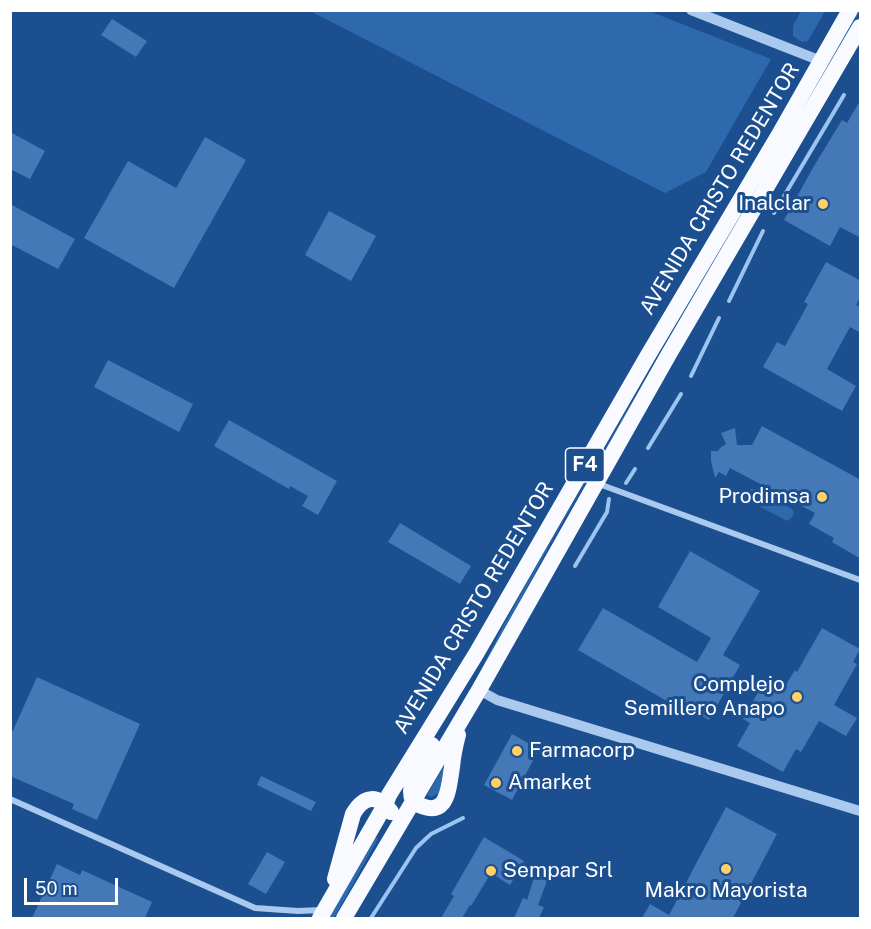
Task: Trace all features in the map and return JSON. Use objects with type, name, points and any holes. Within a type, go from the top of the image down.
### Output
[{"type":"highway","name":"AVENIDA CRISTO REDENTOR","points":[[326,908],[389,795],[476,654],[850,10]]},
{"type":"highway","name":"AVENIDA CRISTO REDENTOR","points":[[343,918],[479,690],[691,316],[861,27]]},
{"type":"highway","points":[[463,717],[454,749],[448,792],[444,803],[432,809],[413,802],[410,792],[414,778],[463,690],[476,654]]},
{"type":"highway","points":[[326,908],[352,814],[359,804],[366,800],[377,800],[391,810],[393,818],[357,881],[343,918]]},
{"type":"street","points":[[691,10],[821,61]]},
{"type":"street","points":[[595,483],[861,580]]},
{"type":"street","points":[[479,690],[497,700],[861,811]]},
{"type":"street","points":[[10,799],[255,908],[298,910],[326,908]]},
{"type":"shaded area","points":[[310,11],[649,11],[771,59],[706,172],[665,193]]},
{"type":"shaded area","points":[[801,11],[825,11],[808,41],[802,42],[793,36],[793,26]]},
{"type":"shaded area","points":[[859,11],[553,539],[477,681],[503,626],[537,565]]},
{"type":"shaded area","points":[[751,489],[792,509],[794,513],[792,517],[787,521],[751,502],[748,495]]},
{"type":"shaded area","points":[[445,765],[439,793],[431,797],[427,795]]},
{"type":"shaded area","points":[[376,837],[378,839],[334,918],[328,918]]},
{"type":"building","points":[[112,19],[147,41],[136,57],[101,35]]},
{"type":"building","points":[[861,99],[861,238],[840,227],[830,246],[784,220],[842,120],[847,123]]},
{"type":"building","points":[[10,132],[45,151],[30,179],[10,169]]},
{"type":"building","points":[[205,137],[246,160],[174,288],[84,238],[128,161],[176,188]]},
{"type":"building","points":[[10,204],[75,239],[58,269],[10,244]]},
{"type":"building","points":[[329,211],[376,236],[351,281],[305,255]]},
{"type":"building","points":[[826,262],[861,281],[861,297],[856,305],[861,307],[861,333],[850,327],[827,369],[856,386],[842,411],[763,367],[777,342],[785,346],[808,304],[804,302]]},
{"type":"building","points":[[108,360],[193,404],[179,432],[94,387]]},
{"type":"building","points":[[229,420],[337,481],[318,515],[302,506],[308,496],[290,486],[289,489],[214,446]]},
{"type":"building","name":"Prodimsa","points":[[762,426],[861,480],[861,559],[832,542],[834,538],[809,524],[815,513],[730,468],[726,476],[719,472],[715,478],[711,451],[718,451],[726,444],[721,433],[735,428],[737,445],[752,445]]},
{"type":"building","points":[[400,523],[471,566],[460,584],[388,542]]},
{"type":"building","points":[[690,551],[760,591],[723,655],[740,665],[709,720],[674,701],[672,704],[578,650],[603,608],[697,662],[711,638],[658,607]]},
{"type":"building","name":"Complejo Semillero Anapo","points":[[822,628],[860,649],[853,662],[857,664],[834,705],[857,718],[846,736],[819,721],[801,752],[796,749],[783,772],[737,746],[750,723],[743,719],[766,678],[784,688],[795,670],[797,672]]},
{"type":"building","points":[[37,677],[140,724],[97,820],[72,809],[74,804],[10,776],[10,737]]},
{"type":"building","points":[[512,734],[539,749],[512,800],[484,785]]},
{"type":"building","points":[[261,776],[316,802],[311,811],[257,785]]},
{"type":"building","name":"Makro Mayorista","points":[[726,807],[777,834],[733,918],[642,918],[650,904],[669,915]]},
{"type":"building","name":"Sempar Srl","points":[[484,837],[524,861],[510,885],[491,873],[462,918],[441,918],[454,896],[451,894]]},
{"type":"building","points":[[267,852],[285,862],[266,894],[248,884]]},
{"type":"building","points":[[57,864],[80,875],[82,870],[152,902],[145,918],[32,918]]},
{"type":"building","points":[[535,874],[547,881],[538,905],[544,907],[539,918],[514,918],[523,898],[527,900]]},
{"type":"waterway","points":[[774,213],[844,95]]},
{"type":"waterway","points":[[729,301],[763,231]]},
{"type":"waterway","points":[[691,376],[719,318]]},
{"type":"waterway","points":[[648,448],[681,394]]},
{"type":"waterway","points":[[626,483],[635,469]]},
{"type":"waterway","points":[[575,566],[607,512],[609,499]]},
{"type":"waterway","points":[[371,918],[416,848],[431,834],[463,818]]},
{"type":"place","name":"Inalclar","points":[[823,204]]},
{"type":"place","name":"Prodimsa","points":[[822,497]]},
{"type":"place","name":"Complejo Semillero Anapo","points":[[797,697]]},
{"type":"place","name":"Farmacorp","points":[[517,751]]},
{"type":"place","name":"Amarket","points":[[496,783]]},
{"type":"place","name":"Makro Mayorista","points":[[726,869]]},
{"type":"place","name":"Sempar Srl","points":[[491,871]]}]
